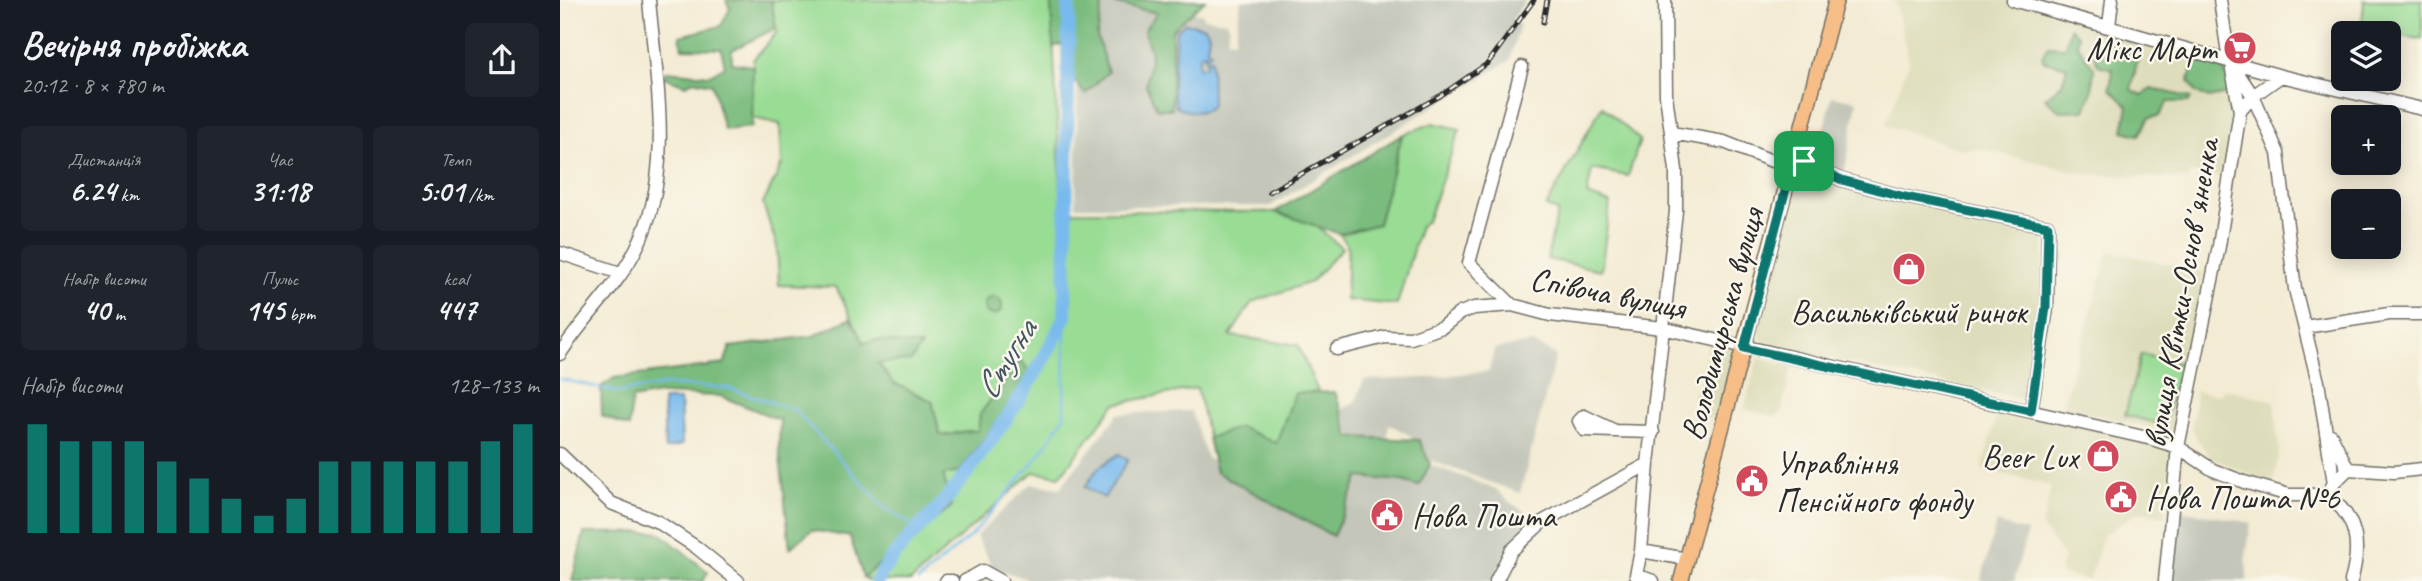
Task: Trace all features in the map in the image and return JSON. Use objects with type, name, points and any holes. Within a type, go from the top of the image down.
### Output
[{"type":"main road","name":"Володимирська вулиця","points":[[1681,581],[1836,0]]},
{"type":"street","points":[[560,354],[636,250],[651,213],[661,146],[649,0]]},
{"type":"street","points":[[1653,581],[1633,578],[1642,551],[1648,464],[1676,211],[1672,133],[1665,95],[1665,0]]},
{"type":"street","points":[[2013,0],[2281,76],[2422,108]]},
{"type":"street","points":[[2109,26],[2112,0]]},
{"type":"street","points":[[2220,0],[2240,111]]},
{"type":"street","points":[[2229,60],[2253,96],[2277,153],[2295,289],[2325,424],[2330,489],[2344,507],[2355,535],[2357,559],[2351,581]]},
{"type":"street","name":"Співоча вулиця","points":[[1522,67],[1469,262],[1512,305],[1549,315],[1662,328],[2031,411],[2178,447],[2213,470],[2290,495],[2330,489]]},
{"type":"street","name":"вулиця Квітки-Основʼяненка","points":[[2165,581],[2178,447],[2219,246],[2240,111],[2253,96],[2281,76]]},
{"type":"street","points":[[1672,133],[1724,142],[1773,161]]},
{"type":"street","points":[[1794,158],[1842,180],[1905,197],[2048,226],[2046,307],[2031,411]]},
{"type":"street","points":[[560,253],[620,274]]},
{"type":"street","points":[[1337,349],[1385,337],[1411,338],[1442,327],[1460,313],[1474,308],[1512,305]]},
{"type":"street","points":[[2305,327],[2389,314],[2422,314]]},
{"type":"street","points":[[2325,424],[2348,469]]},
{"type":"street","points":[[1615,431],[1653,432]]},
{"type":"street","points":[[560,454],[611,503],[658,522],[696,547],[738,581]]},
{"type":"street","points":[[1496,581],[1511,551],[1542,522],[1648,464]]},
{"type":"street","points":[[2348,469],[2394,472],[2422,470]]},
{"type":"street","points":[[2330,489],[2348,469]]},
{"type":"street","points":[[1642,551],[1687,559]]},
{"type":"street","points":[[967,580],[984,571],[1001,581]]},
{"type":"street","points":[[946,581],[952,581]]},
{"type":"shaded area","points":[[1079,0],[1143,0],[1172,6],[1203,14],[1203,18],[1227,21],[1227,39],[1235,40],[1241,0],[1525,0],[1511,22],[1520,25],[1509,61],[1270,206],[1076,206]]},
{"type":"shaded area","points":[[1895,0],[2013,0],[2229,60],[2239,97],[2231,177],[2189,173],[2189,179],[2086,174],[1983,149],[1960,149],[1886,125],[1909,62]]},
{"type":"shaded area","points":[[1832,96],[1857,101],[1844,176],[1815,167]]},
{"type":"shaded area","name":"Васильківський ринок","points":[[1799,169],[1911,203],[2044,233],[2045,304],[2031,401],[1764,345],[1757,330]]},
{"type":"shaded area","points":[[2109,251],[2203,272],[2175,430],[2167,432],[2062,407]]},
{"type":"shaded area","points":[[1709,341],[1744,348],[1723,421],[1696,416],[1697,402],[1693,401],[1694,390],[1699,387]]},
{"type":"shaded area","points":[[1532,343],[1556,355],[1520,493],[1413,454],[1410,450],[1413,437],[1389,424],[1386,444],[1374,446],[1352,436],[1341,410],[1355,403],[1364,380],[1427,378],[1489,371],[1494,349]]},
{"type":"shaded area","points":[[1758,358],[1792,367],[1781,413],[1775,417],[1744,409]]},
{"type":"shaded area","points":[[2226,389],[2274,401],[2279,450],[2273,485],[2212,458],[2198,441],[2192,428],[2196,391],[2218,395]]},
{"type":"shaded area","points":[[2000,404],[2172,446],[2164,516],[2137,512],[2103,536],[2089,581],[2060,573],[2064,556],[2042,528],[2051,486],[1982,469]]},
{"type":"shaded area","points":[[1191,411],[1207,458],[1330,525],[1358,470],[1420,461],[1496,489],[1508,501],[1527,513],[1527,522],[1500,564],[1494,581],[1032,581],[993,567],[976,536],[1031,484],[1060,488],[1118,414]]},
{"type":"shaded area","points":[[2181,510],[2251,523],[2246,555],[2247,581],[2172,581]]},
{"type":"shaded area","points":[[1996,523],[2027,532],[2014,581],[1981,581]]},
{"type":"green space","points":[[726,0],[771,0],[776,28],[732,50],[732,63],[753,66],[752,127],[724,130],[712,84],[693,80],[686,85],[663,77],[666,71],[710,75],[725,66],[721,49],[682,48],[680,36],[721,26],[730,9]]},
{"type":"green space","points":[[771,0],[1051,0],[1062,211],[1275,212],[1310,221],[1342,248],[1311,282],[1252,302],[1230,336],[1298,345],[1346,458],[1216,472],[1197,388],[1115,404],[1060,476],[1033,472],[911,581],[869,581],[863,577],[951,507],[943,475],[959,472],[1032,375],[978,432],[940,435],[932,401],[893,383],[864,343],[836,287],[779,285],[777,246],[763,204],[782,164],[780,124],[752,118],[753,60],[777,32]]},
{"type":"green space","points":[[1051,0],[1064,0],[1063,44],[1053,47]]},
{"type":"green space","points":[[1074,0],[1205,0],[1172,30],[1172,109],[1157,109],[1146,85],[1151,53],[1144,30],[1157,13],[1103,1],[1097,36],[1108,72],[1085,94],[1073,79]]},
{"type":"green space","points":[[2364,0],[2422,0],[2422,39],[2401,36],[2401,21],[2362,21]]},
{"type":"green space","points":[[2070,28],[2078,35],[2077,44],[2094,68],[2092,91],[2085,110],[2060,111],[2045,98],[2062,84],[2067,67],[2044,61],[2042,56],[2048,46],[2065,47]]},
{"type":"green space","points":[[2111,44],[2139,53],[2131,90],[2143,95],[2151,88],[2191,98],[2189,102],[2168,102],[2159,116],[2149,118],[2139,135],[2123,131],[2128,106],[2110,89],[2113,69],[2098,65],[2094,54],[2105,52]]},
{"type":"green space","points":[[2199,62],[2214,64],[2223,69],[2232,93],[2209,98],[2196,93],[2189,81],[2192,69]]},
{"type":"green space","points":[[1602,106],[1640,140],[1628,176],[1592,169],[1587,195],[1610,203],[1601,270],[1547,259],[1558,211],[1546,207]]},
{"type":"green space","points":[[1433,123],[1460,129],[1427,221],[1420,226],[1397,305],[1346,300],[1348,247],[1340,234],[1378,224],[1402,135]]},
{"type":"green space","points":[[1402,135],[1378,224],[1340,234],[1275,212]]},
{"type":"green space","points":[[989,297],[997,297],[1002,306],[1000,313],[989,315],[984,310],[984,302]]},
{"type":"green space","points":[[851,318],[864,343],[876,340],[921,346],[911,361],[878,363],[893,383],[932,401],[940,435],[978,431],[980,414],[1021,360],[1032,375],[959,472],[943,475],[952,506],[863,577],[850,537],[812,530],[790,548],[779,448],[780,420],[720,396],[660,394],[632,399],[629,427],[602,416],[601,387],[614,378],[724,364],[730,347],[813,336]]},
{"type":"green space","points":[[2141,354],[2181,364],[2164,425],[2125,415]]},
{"type":"green space","points":[[1335,392],[1350,437],[1419,440],[1430,464],[1419,486],[1402,481],[1359,477],[1333,536],[1216,472],[1208,438],[1240,427],[1276,443],[1295,393]]},
{"type":"green space","points":[[659,532],[708,572],[703,581],[572,581],[584,533]]},
{"type":"water","points":[[1185,23],[1205,27],[1209,34],[1207,49],[1211,52],[1205,57],[1205,53],[1199,55],[1199,68],[1206,66],[1206,60],[1211,58],[1212,105],[1200,111],[1176,107],[1173,89],[1176,31]]},
{"type":"water","points":[[663,400],[680,400],[682,445],[665,449]]},
{"type":"water","points":[[1119,454],[1128,460],[1104,498],[1085,487],[1098,468]]},
{"type":"waterway","name":"Стугна","points":[[877,581],[904,544],[956,487],[1001,426],[1042,361],[1065,316],[1069,0]]},
{"type":"waterway","points":[[918,581],[974,533],[1041,453],[1064,417],[1065,316]]},
{"type":"waterway","points":[[560,379],[619,392],[666,385],[728,388],[795,410],[884,507],[918,529]]},
{"type":"railway","points":[[1269,192],[1440,96],[1488,63],[1534,0]]},
{"type":"railway","points":[[1543,22],[1547,0]]},
{"type":"place","name":"Мікс Март","points":[[2240,48]]},
{"type":"place","name":"Васильківський ринок","points":[[1909,269]]},
{"type":"place","name":"Beer Lux","points":[[2103,456]]},
{"type":"place","name":"Управління Пенсійного фонду","points":[[1752,481]]},
{"type":"place","name":"Нова Пошта №6","points":[[2121,497]]},
{"type":"place","name":"Нова Пошта","points":[[1387,515]]},
{"type":"route","points":[[1794,158],[1804,161],[1810,168],[1842,180],[1905,197],[2048,226],[2046,307],[2031,411],[1744,348],[1794,158]]}]
